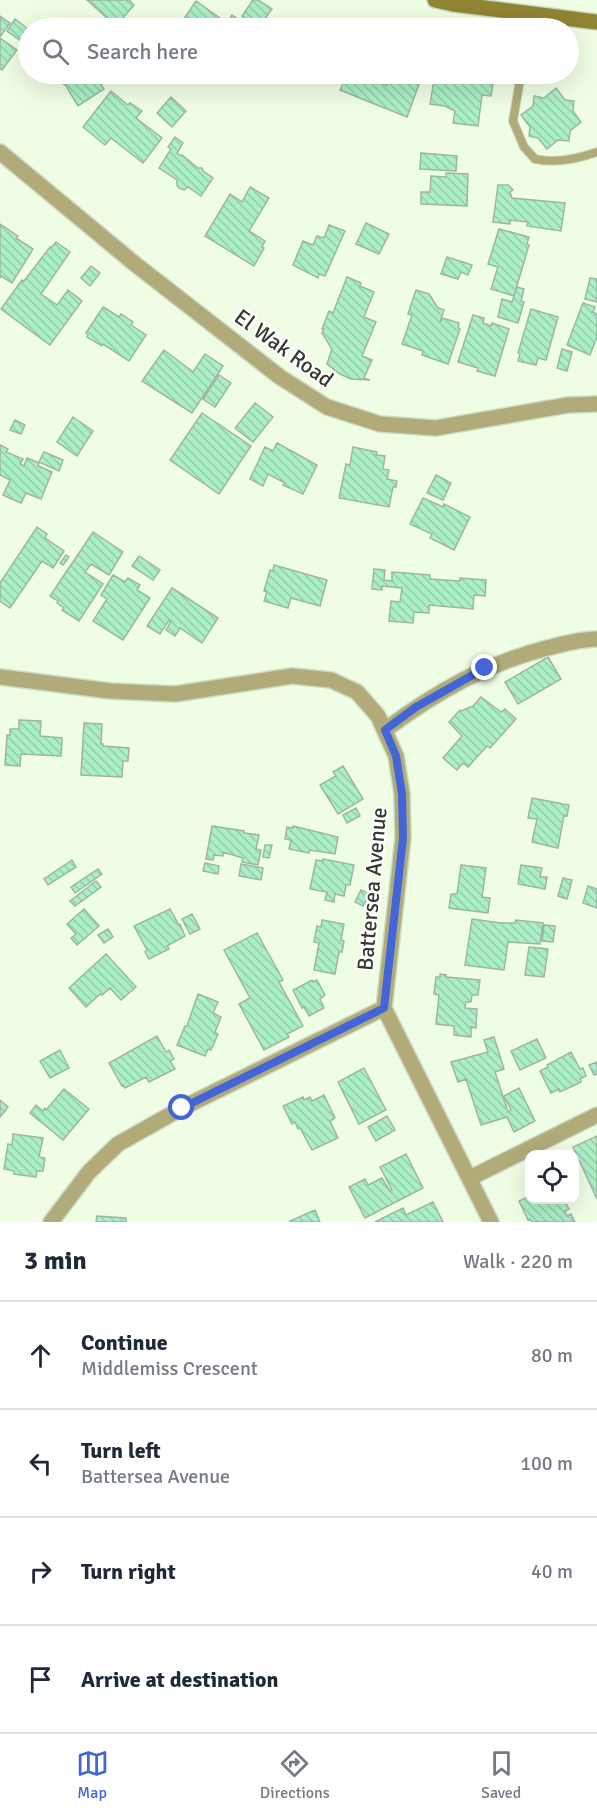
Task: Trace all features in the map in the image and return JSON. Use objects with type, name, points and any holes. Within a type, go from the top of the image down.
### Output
[{"type":"main road","points":[[435,0],[516,18]]},
{"type":"main road","points":[[579,22],[597,22]]},
{"type":"street","name":"El Wak Road","points":[[0,152],[135,264],[280,377],[327,407],[380,424],[436,428],[568,405],[597,404]]},
{"type":"street","points":[[385,730],[416,707],[485,668],[524,654],[569,642],[597,639]]},
{"type":"street","name":"Battersea Avenue","points":[[0,677],[110,691],[175,694],[292,676],[331,680],[357,692],[378,716],[385,730],[396,756],[402,794],[403,838],[384,1008]]},
{"type":"street","points":[[51,1222],[89,1172],[118,1144],[182,1108],[384,1008],[491,1222]]},
{"type":"street","points":[[470,1178],[597,1115]]},
{"type":"lane","points":[[519,84],[513,121],[524,147],[535,159],[557,161],[597,152]]},
{"type":"building","points":[[87,0],[129,0],[134,5],[123,18],[107,18]]},
{"type":"building","points":[[253,0],[258,0],[272,9],[266,18],[242,16]]},
{"type":"building","points":[[196,1],[220,18],[184,18]]},
{"type":"building","points":[[0,16],[10,23],[0,37]]},
{"type":"building","points":[[15,19],[18,21],[18,39],[7,31]]},
{"type":"building","points":[[0,38],[17,50],[2,70],[0,68]]},
{"type":"building","points":[[63,84],[101,84],[104,89],[78,106]]},
{"type":"building","points":[[343,84],[383,84],[387,86],[388,84],[419,84],[407,117],[340,90]]},
{"type":"building","points":[[433,84],[493,84],[491,96],[482,95],[478,126],[453,123],[455,111],[445,106],[430,104]]},
{"type":"building","points":[[556,88],[565,100],[574,101],[573,111],[581,122],[570,131],[569,141],[558,140],[547,149],[538,138],[529,136],[530,127],[521,115],[533,106],[534,96],[544,98]]},
{"type":"building","points":[[111,91],[128,105],[130,103],[142,111],[136,118],[162,138],[143,163],[111,138],[105,145],[83,127]]},
{"type":"building","points":[[171,97],[186,111],[172,127],[157,113]]},
{"type":"building","points":[[175,137],[183,143],[177,153],[198,168],[202,168],[213,178],[201,196],[188,187],[184,190],[179,188],[177,180],[159,168],[171,149],[168,147]]},
{"type":"building","points":[[421,153],[457,156],[456,171],[420,169]]},
{"type":"building","points":[[446,173],[468,174],[467,206],[421,204],[421,192],[430,192],[431,176],[446,177]]},
{"type":"building","points":[[498,185],[508,185],[513,190],[510,192],[512,198],[565,203],[561,231],[527,226],[528,222],[510,220],[510,224],[493,222]]},
{"type":"building","points":[[250,187],[269,198],[249,231],[265,241],[262,247],[264,248],[254,266],[205,236],[230,194],[242,202]]},
{"type":"building","points":[[366,223],[389,234],[379,254],[356,244]]},
{"type":"building","points":[[0,224],[33,249],[12,283],[1,276],[0,278]]},
{"type":"building","points":[[329,225],[345,231],[325,276],[319,274],[318,278],[293,265],[303,241],[313,245],[317,236],[324,238]]},
{"type":"building","points":[[499,229],[529,237],[527,244],[529,245],[514,296],[491,289],[498,267],[488,264]]},
{"type":"building","points":[[56,242],[70,252],[41,294],[57,305],[68,290],[82,301],[50,345],[1,309],[22,280],[24,281]]},
{"type":"building","points":[[447,257],[472,265],[468,275],[461,272],[458,279],[441,274]]},
{"type":"building","points":[[91,266],[100,273],[90,286],[81,278]]},
{"type":"building","points":[[347,277],[374,292],[364,317],[376,322],[362,356],[372,360],[364,378],[370,380],[351,379],[327,364],[332,349],[322,329],[329,311],[333,313]]},
{"type":"building","points":[[590,278],[597,279],[597,302],[585,299]]},
{"type":"building","points":[[517,287],[524,289],[521,301],[524,302],[518,323],[498,317],[502,299],[512,302]]},
{"type":"building","points":[[416,290],[429,294],[438,308],[444,310],[440,322],[443,318],[459,323],[458,328],[460,329],[448,364],[422,355],[423,351],[402,344],[412,315],[408,314]]},
{"type":"building","points":[[583,303],[595,307],[593,312],[597,314],[597,337],[590,355],[567,345]]},
{"type":"building","points":[[103,307],[119,317],[121,314],[133,322],[131,325],[146,335],[129,361],[103,344],[102,346],[87,337],[86,333]]},
{"type":"building","points":[[531,309],[558,317],[546,360],[538,358],[536,365],[518,361],[520,354],[518,353]]},
{"type":"building","points":[[473,315],[484,318],[483,323],[491,326],[492,323],[509,329],[495,376],[458,362]]},
{"type":"building","points":[[562,349],[572,352],[567,371],[557,368]]},
{"type":"building","points":[[164,350],[193,372],[205,354],[223,366],[192,413],[142,381]]},
{"type":"building","points":[[219,375],[231,383],[215,407],[203,399]]},
{"type":"building","points":[[255,403],[273,417],[253,442],[235,428]]},
{"type":"building","points":[[202,413],[251,446],[219,494],[170,460]]},
{"type":"building","points":[[73,417],[93,431],[77,456],[57,442]]},
{"type":"building","points":[[15,420],[25,425],[21,434],[10,430]]},
{"type":"building","points":[[277,443],[317,465],[303,494],[283,485],[285,483],[268,474],[263,486],[250,479],[265,447],[273,451]]},
{"type":"building","points":[[0,445],[8,449],[6,452],[23,459],[20,464],[24,466],[27,458],[52,472],[41,499],[26,493],[21,503],[3,495],[10,480],[0,475]]},
{"type":"building","points":[[353,447],[385,456],[383,469],[389,470],[387,479],[397,481],[396,487],[393,487],[389,507],[339,498],[346,464],[350,465]]},
{"type":"building","points":[[44,452],[63,460],[59,471],[39,462]]},
{"type":"building","points":[[436,475],[451,483],[443,500],[427,493]]},
{"type":"building","points":[[423,498],[443,507],[444,504],[470,517],[454,550],[430,538],[432,534],[410,524]]},
{"type":"building","points":[[37,527],[47,534],[45,538],[64,551],[53,568],[42,561],[10,608],[0,601],[0,583]]},
{"type":"building","points":[[93,532],[123,552],[109,575],[91,564],[85,572],[103,584],[79,621],[62,610],[64,608],[57,603],[58,601],[50,596]]},
{"type":"building","points":[[66,555],[69,557],[63,565],[60,563]]},
{"type":"building","points":[[139,556],[160,570],[153,580],[132,566]]},
{"type":"building","points":[[274,565],[327,580],[320,606],[291,598],[288,608],[264,601],[267,592],[264,591],[270,570],[273,571]]},
{"type":"building","points":[[374,569],[385,570],[384,580],[392,581],[392,572],[430,575],[430,579],[486,580],[485,596],[474,595],[473,609],[429,605],[429,613],[414,612],[413,623],[389,621],[391,601],[400,602],[402,588],[382,586],[382,590],[372,589]]},
{"type":"building","points":[[113,575],[125,582],[128,578],[140,585],[137,590],[150,598],[123,640],[93,621],[107,599],[101,595]]},
{"type":"building","points":[[172,588],[218,618],[202,643],[180,628],[175,636],[166,630],[171,621],[169,620],[160,634],[147,626]]},
{"type":"building","points":[[548,657],[561,679],[518,704],[505,682]]},
{"type":"building","points":[[481,697],[501,712],[505,709],[516,719],[490,748],[487,746],[468,767],[463,763],[457,770],[443,758],[462,736],[449,722],[460,710],[473,706]]},
{"type":"building","points":[[19,720],[41,721],[40,736],[62,738],[61,756],[21,754],[20,766],[5,765],[7,735],[10,735],[10,729],[19,729]]},
{"type":"building","points":[[84,723],[102,724],[101,744],[103,746],[129,748],[128,761],[123,761],[122,777],[81,775]]},
{"type":"building","points":[[343,766],[363,799],[338,814],[320,785],[336,776],[333,772]]},
{"type":"building","points":[[532,798],[569,805],[567,816],[564,815],[558,848],[532,842],[537,819],[528,818]]},
{"type":"building","points":[[356,808],[360,816],[347,823],[343,815]]},
{"type":"building","points":[[212,826],[259,835],[256,849],[261,850],[258,865],[242,862],[243,858],[223,852],[223,856],[214,855],[213,860],[206,859]]},
{"type":"building","points":[[293,826],[338,837],[335,854],[310,850],[309,853],[289,849],[291,840],[285,839],[287,827],[293,828]]},
{"type":"building","points":[[265,845],[272,845],[269,858],[263,857]]},
{"type":"building","points":[[323,859],[354,865],[350,885],[346,885],[344,896],[335,894],[334,902],[325,900],[327,892],[310,889],[316,860],[323,861]]},
{"type":"building","points":[[72,860],[76,867],[48,885],[44,879]]},
{"type":"building","points":[[205,863],[219,866],[218,874],[203,871]]},
{"type":"building","points":[[241,864],[263,868],[261,880],[239,876]]},
{"type":"building","points":[[461,865],[486,868],[482,897],[490,898],[488,913],[449,908],[451,894],[457,894]]},
{"type":"building","points":[[521,865],[542,868],[540,877],[547,877],[545,889],[518,884]]},
{"type":"building","points":[[98,869],[102,874],[75,893],[71,887]]},
{"type":"building","points":[[563,878],[572,880],[567,899],[558,896]]},
{"type":"building","points":[[96,881],[101,887],[75,906],[70,901]]},
{"type":"building","points":[[588,886],[597,889],[597,908],[583,903]]},
{"type":"building","points":[[361,890],[369,894],[363,906],[355,902]]},
{"type":"building","points":[[84,909],[99,926],[77,945],[71,938],[76,934],[67,924]]},
{"type":"building","points":[[170,909],[185,936],[167,946],[169,949],[149,959],[145,952],[147,950],[134,926]]},
{"type":"building","points":[[192,914],[200,929],[190,934],[182,919]]},
{"type":"building","points":[[472,919],[501,923],[515,923],[516,920],[543,923],[540,944],[508,942],[504,970],[465,965]]},
{"type":"building","points":[[322,920],[344,924],[341,940],[344,941],[342,952],[339,952],[335,974],[314,970],[319,943],[314,942],[317,926],[321,927]]},
{"type":"building","points":[[544,925],[555,926],[553,942],[542,941]]},
{"type":"building","points":[[108,929],[113,937],[104,943],[98,935]]},
{"type":"building","points":[[257,933],[283,980],[279,982],[303,1026],[287,1034],[289,1037],[264,1050],[239,1004],[250,998],[224,950]]},
{"type":"building","points":[[529,947],[548,949],[544,977],[525,975]]},
{"type":"building","points":[[106,954],[136,987],[121,1000],[110,988],[86,1007],[69,988]]},
{"type":"building","points":[[440,974],[446,977],[480,980],[478,995],[472,995],[471,1002],[466,1002],[465,1008],[477,1009],[476,1028],[471,1027],[471,1037],[454,1035],[454,1026],[436,1024],[439,995],[434,994],[436,977],[440,977]]},
{"type":"building","points":[[312,980],[313,982],[317,980],[325,995],[320,999],[324,1008],[309,1016],[293,990]]},
{"type":"building","points":[[198,994],[218,1002],[213,1013],[221,1017],[215,1032],[218,1034],[211,1050],[208,1049],[205,1056],[177,1045],[187,1026]]},
{"type":"building","points":[[157,1036],[166,1052],[169,1050],[174,1059],[170,1061],[175,1069],[149,1082],[146,1077],[125,1088],[109,1063]]},
{"type":"building","points":[[494,1037],[504,1069],[495,1072],[508,1112],[511,1110],[504,1096],[519,1088],[535,1121],[514,1132],[507,1117],[481,1125],[466,1079],[458,1082],[451,1062],[488,1052],[484,1040]]},
{"type":"building","points":[[537,1039],[546,1058],[520,1070],[511,1051]]},
{"type":"building","points":[[60,1050],[69,1068],[50,1078],[40,1061]]},
{"type":"building","points":[[571,1052],[586,1076],[580,1079],[581,1082],[560,1092],[559,1089],[551,1093],[540,1071]]},
{"type":"building","points":[[597,1062],[597,1074],[594,1075],[589,1065]]},
{"type":"building","points":[[364,1068],[386,1110],[359,1124],[338,1082]]},
{"type":"building","points":[[64,1089],[89,1109],[63,1140],[30,1113],[36,1105],[43,1111],[45,1108],[46,1110]]},
{"type":"building","points":[[324,1095],[335,1118],[330,1121],[338,1138],[312,1150],[300,1128],[298,1129],[295,1122],[292,1124],[283,1106],[303,1097],[304,1100],[310,1097],[312,1101]]},
{"type":"building","points":[[0,1100],[8,1107],[0,1117]]},
{"type":"building","points":[[387,1116],[395,1130],[376,1141],[368,1127]]},
{"type":"building","points":[[13,1134],[43,1138],[39,1157],[45,1158],[43,1171],[37,1171],[36,1177],[14,1174],[14,1171],[4,1169],[8,1144],[12,1145]]},
{"type":"building","points":[[597,1136],[597,1199],[579,1160],[579,1150],[574,1150],[573,1147]]},
{"type":"building","points":[[406,1154],[423,1188],[365,1218],[349,1187],[365,1179],[368,1185],[382,1178],[390,1191],[392,1190],[380,1167]]},
{"type":"building","points":[[525,1198],[525,1204],[566,1204],[569,1209],[565,1211],[567,1216],[571,1214],[575,1222],[532,1222],[528,1220],[519,1201]]},
{"type":"building","points":[[433,1202],[443,1222],[375,1222],[403,1208],[406,1215]]},
{"type":"building","points":[[315,1210],[320,1222],[290,1222],[290,1221]]},
{"type":"building","points":[[97,1216],[126,1218],[126,1222],[96,1222]]},
{"type":"route","points":[[182,1108],[384,1008],[403,838],[402,794],[396,756],[385,730],[416,707],[485,668]]}]
